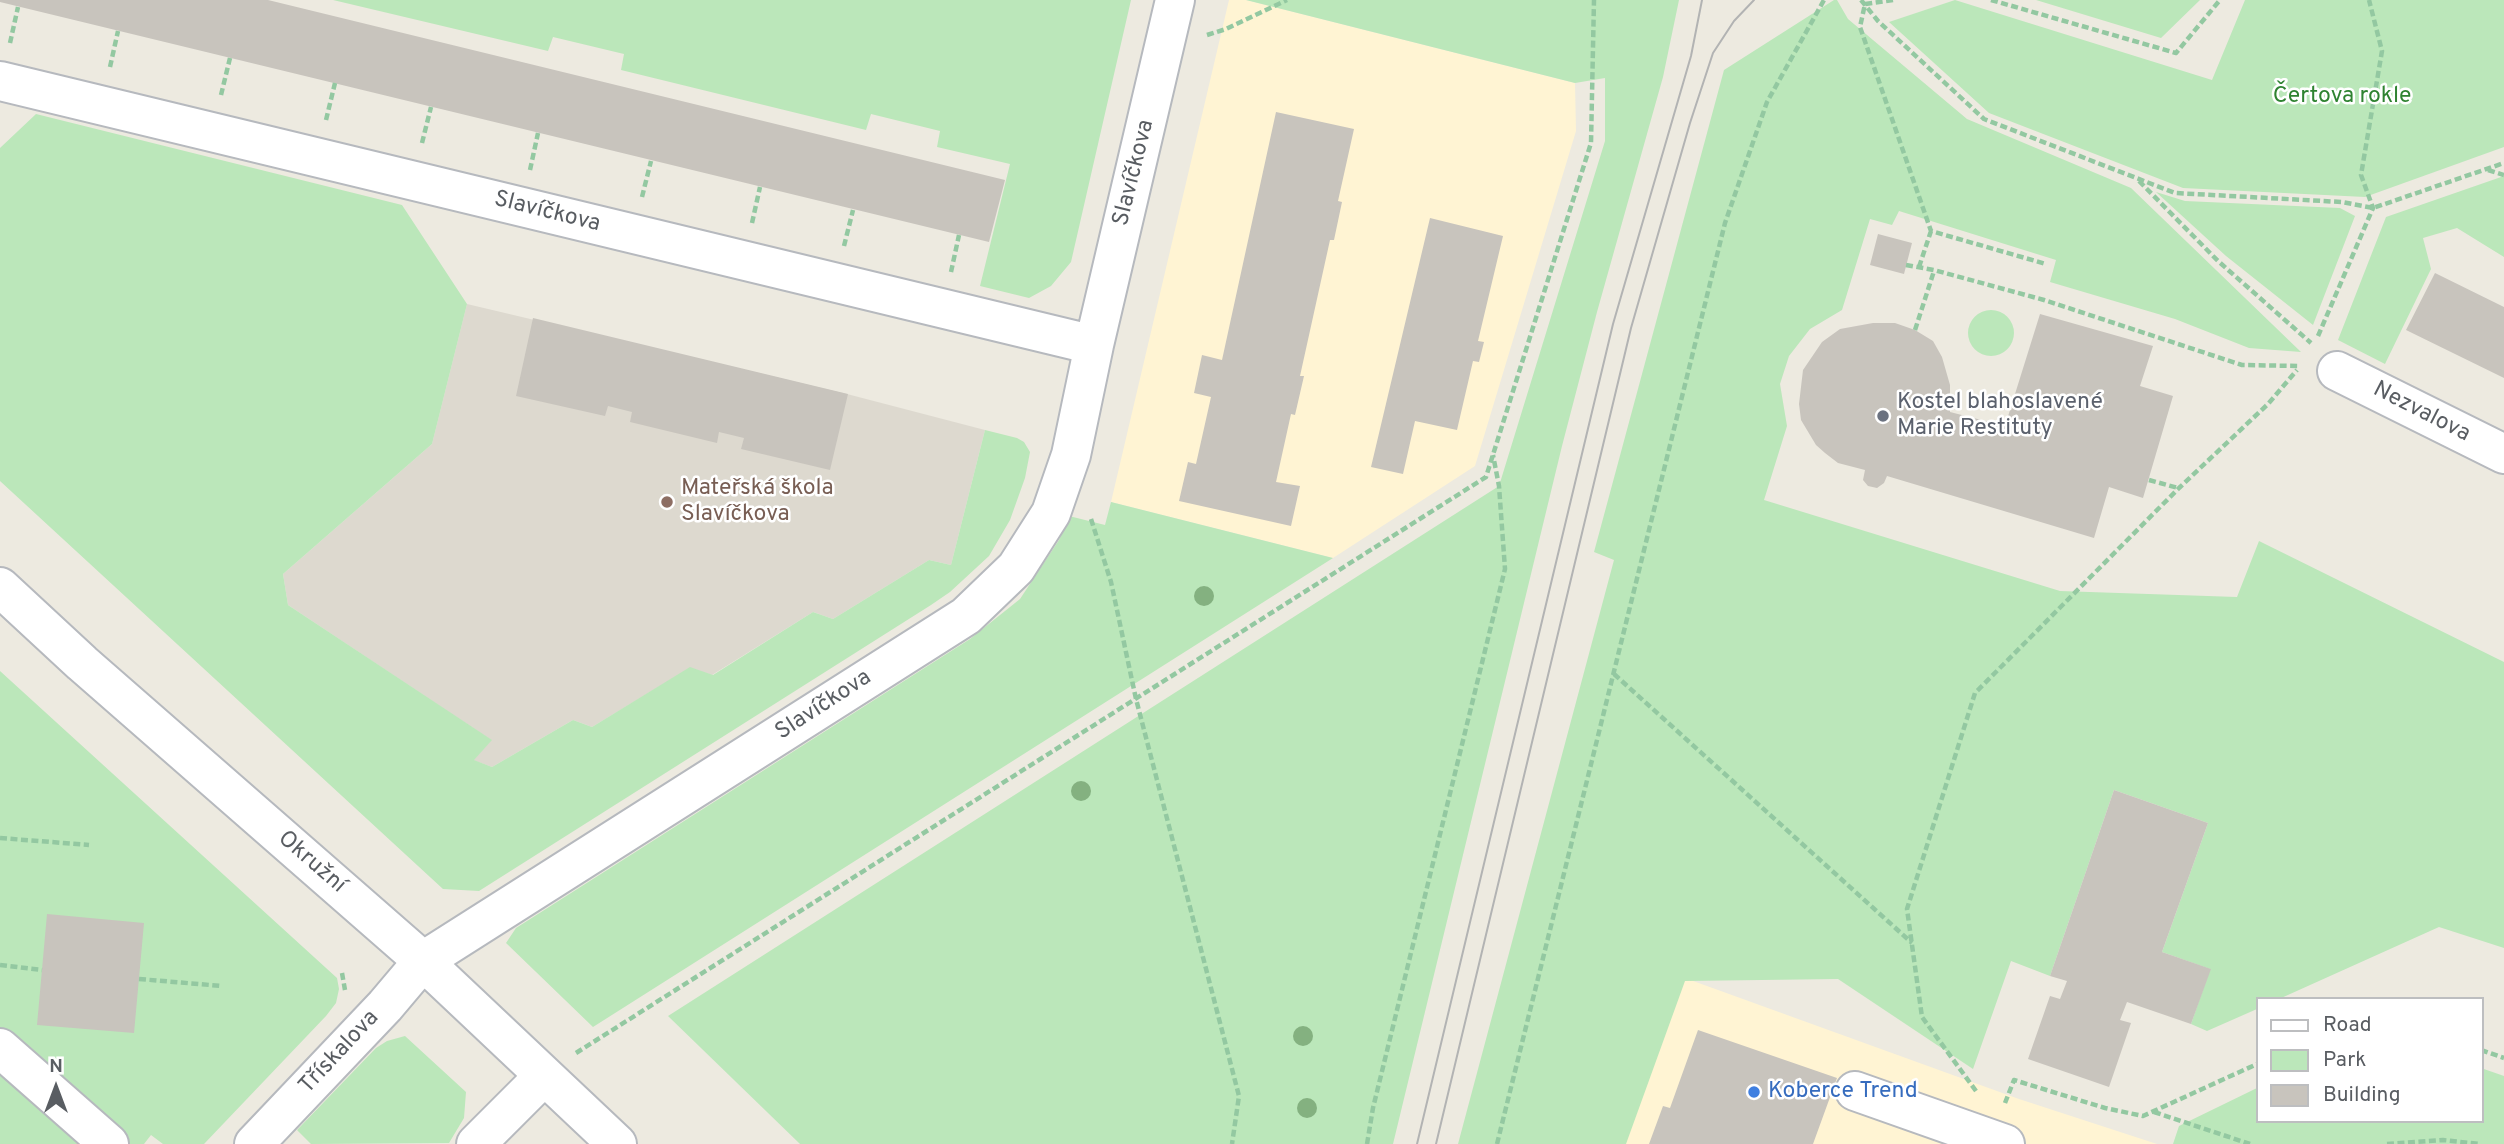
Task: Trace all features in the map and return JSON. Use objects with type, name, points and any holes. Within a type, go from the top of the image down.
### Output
[{"type":"street","name":"Slavíčkova","points":[[423,961],[966,615],[1016,568],[1051,513],[1071,455],[1175,0]]},
{"type":"street","name":"Slavíčkova","points":[[0,81],[1094,345]]},
{"type":"street","name":"Nezvalova","points":[[2326,359],[2504,454]]},
{"type":"street","name":"Okružní","points":[[0,587],[82,663],[423,961],[617,1144]]},
{"type":"street","name":"Třískalova","points":[[254,1144],[385,1006],[423,961]]},
{"type":"street","points":[[0,1048],[108,1144]]},
{"type":"street","points":[[476,1144],[544,1076]]},
{"type":"street","points":[[1854,1091],[2000,1130]]},
{"type":"path","points":[[1165,48],[1226,29],[1287,0]]},
{"type":"path","points":[[544,1076],[605,1033],[1486,477],[1591,143],[1594,0]]},
{"type":"path","points":[[1497,1144],[1725,223],[1767,102],[1824,0]]},
{"type":"path","points":[[1863,2],[1893,0]]},
{"type":"path","points":[[1991,0],[2176,53],[2220,0]]},
{"type":"path","points":[[2326,359],[2373,208],[2361,174],[2382,51],[2369,0]]},
{"type":"path","points":[[1863,2],[1878,21],[1984,119],[2175,193],[2342,202],[2373,208],[2504,163]]},
{"type":"path","points":[[1863,2],[1860,27],[1931,230],[1919,267]]},
{"type":"path","points":[[2487,169],[2504,175]]},
{"type":"path","points":[[2139,181],[2218,261],[2326,359]]},
{"type":"path","points":[[1931,230],[2046,264]]},
{"type":"path","points":[[1906,265],[2044,300],[2242,365],[2300,366],[2326,359]]},
{"type":"path","points":[[1915,330],[1934,271]]},
{"type":"path","points":[[2000,1130],[1982,1099],[1922,1017],[1907,909],[1975,693],[2179,488],[2268,404],[2300,366]]},
{"type":"path","points":[[1367,1144],[1373,1108],[1505,569],[1499,486],[1493,454]]},
{"type":"path","points":[[2149,480],[2179,488]]},
{"type":"path","points":[[1091,519],[1111,582],[1136,699],[1238,1096],[1232,1144]]},
{"type":"path","points":[[1614,674],[1912,943]]},
{"type":"path","points":[[0,838],[89,845]]},
{"type":"path","points":[[0,965],[42,970]]},
{"type":"path","points":[[139,979],[222,986]]},
{"type":"path","points":[[2483,1050],[2504,1058]]},
{"type":"path","points":[[2000,1130],[2014,1080],[2105,1108],[2143,1116],[2256,1064]]},
{"type":"path","points":[[2154,1112],[2250,1144]]},
{"type":"path","points":[[2387,1144],[2443,1140],[2479,1144]]},
{"type":"shaded area","points":[[1229,0],[1246,0],[1575,83],[1576,131],[1475,466],[1333,558],[1111,502]]},
{"type":"shaded area","name":"Mateřská škola Slavíčkova","points":[[467,304],[847,394],[985,430],[951,565],[929,560],[833,619],[813,612],[712,675],[690,668],[592,727],[573,720],[492,767],[473,760],[491,740],[288,605],[283,574],[432,444]]},
{"type":"shaded area","points":[[1649,965],[2019,1099],[2157,1144],[1580,1144]]},
{"type":"green space","points":[[333,0],[1131,0],[1071,262],[1051,286],[1029,298],[980,286],[1010,164],[937,147],[940,131],[871,114],[866,130],[621,70],[624,54],[553,37],[548,51]]},
{"type":"green space","points":[[1246,0],[1679,0],[1663,77],[1562,446],[1393,1144],[800,1144],[668,1016],[1499,486],[1605,141],[1605,78],[1575,83]]},
{"type":"green space","points":[[1837,0],[1848,19],[1967,119],[2131,188],[2301,352],[2249,348],[2175,319],[2050,282],[2056,260],[1899,211],[1892,225],[1870,219],[1842,310],[1810,329],[1789,356],[1780,384],[1787,426],[1764,500],[2060,591],[2237,597],[2259,541],[2504,662],[2504,948],[2439,927],[2283,997],[2256,997],[2256,1009],[2207,1031],[2191,1024],[2210,969],[2162,952],[2208,823],[2114,790],[2050,976],[2011,961],[1973,1069],[1838,979],[1685,981],[1626,1144],[1458,1144],[1614,560],[1594,552],[1724,70]]},
{"type":"green space","name":"Čertova rokle","points":[[1955,0],[2212,80],[2245,0],[2504,0],[2504,147],[2365,197],[2183,188],[1989,113],[1889,22]]},
{"type":"green space","points":[[2036,0],[2200,0],[2161,38]]},
{"type":"green space","points":[[36,114],[402,205],[467,304],[432,444],[283,574],[288,605],[492,740],[474,760],[492,767],[573,720],[592,727],[690,667],[713,675],[813,612],[833,619],[929,560],[951,565],[985,430],[1017,438],[1024,442],[1030,452],[1025,478],[1010,520],[989,556],[950,592],[931,605],[479,891],[443,889],[0,481],[0,148]]},
{"type":"green space","points":[[2504,176],[2504,257],[2457,228],[2423,238],[2431,269],[2385,364],[2338,340],[2386,217]]},
{"type":"green space","points":[[2156,192],[2185,201],[2340,208],[2355,216],[2313,325],[2226,256]]},
{"type":"green space","points":[[1991,310],[2007,317],[2014,333],[2007,349],[1991,356],[1975,349],[1968,333],[1975,317]]},
{"type":"green space","points":[[1111,502],[1333,558],[593,1027],[506,943],[516,928],[970,639],[1020,599],[1059,540],[1069,516],[1105,525]]},
{"type":"green space","points":[[0,671],[337,978],[339,989],[336,1003],[326,1016],[204,1144],[163,1144],[151,1135],[144,1144],[0,1144]]},
{"type":"green space","points":[[405,1036],[466,1092],[464,1118],[449,1143],[311,1144],[297,1130],[376,1048],[387,1041]]},
{"type":"green space","points":[[2483,1069],[2504,1076],[2504,1144],[2173,1144],[2179,1126],[2256,1088],[2256,1123],[2483,1123]]},
{"type":"building","points":[[0,0],[268,0],[1005,180],[989,242]]},
{"type":"building","points":[[1276,112],[1354,129],[1338,201],[1342,202],[1334,240],[1330,240],[1300,376],[1304,376],[1295,415],[1291,414],[1276,482],[1300,486],[1291,526],[1179,501],[1188,462],[1196,464],[1211,397],[1194,393],[1202,355],[1222,360]]},
{"type":"building","points":[[1430,218],[1503,236],[1478,341],[1484,342],[1479,362],[1473,361],[1457,430],[1415,421],[1403,474],[1371,467]]},
{"type":"building","points":[[1878,234],[1912,243],[1904,274],[1870,265]]},
{"type":"building","points":[[2435,273],[2504,307],[2504,378],[2406,330]]},
{"type":"building","points":[[2040,314],[2153,346],[2140,386],[2173,396],[2143,498],[2109,487],[2094,538],[1887,476],[1884,483],[1877,488],[1868,486],[1863,480],[1865,470],[1838,463],[1825,453],[1816,445],[1801,420],[1799,404],[1803,370],[1822,342],[1840,329],[1873,323],[1895,323],[1915,330],[1933,341],[1942,357],[1950,385],[1950,412],[2005,426]]},
{"type":"building","points":[[533,318],[848,394],[830,470],[741,449],[744,438],[719,432],[717,443],[630,422],[632,412],[608,406],[605,416],[516,396]]},
{"type":"building","points":[[2114,790],[2208,823],[2162,952],[2211,969],[2191,1024],[2127,1002],[2120,1020],[2131,1023],[2109,1087],[2028,1059],[2050,996],[2060,999],[2067,981],[2050,976]]},
{"type":"building","points":[[47,914],[144,923],[134,1033],[37,1025]]},
{"type":"building","name":"Koberce Trend","points":[[1698,1030],[1837,1078],[1813,1144],[1649,1144],[1663,1106],[1670,1108]]},
{"type":"tram line","points":[[1417,1144],[1613,324],[1691,56],[1702,0]]},
{"type":"tram line","points":[[1436,1144],[1631,328],[1713,53],[1734,21],[1754,0]]},
{"type":"place","name":"Kostel blahoslavené Marie Restituty","points":[[1883,416]]},
{"type":"place","name":"Mateřská škola Slavíčkova","points":[[667,502]]},
{"type":"place","name":"Koberce Trend","points":[[1754,1092]]}]
